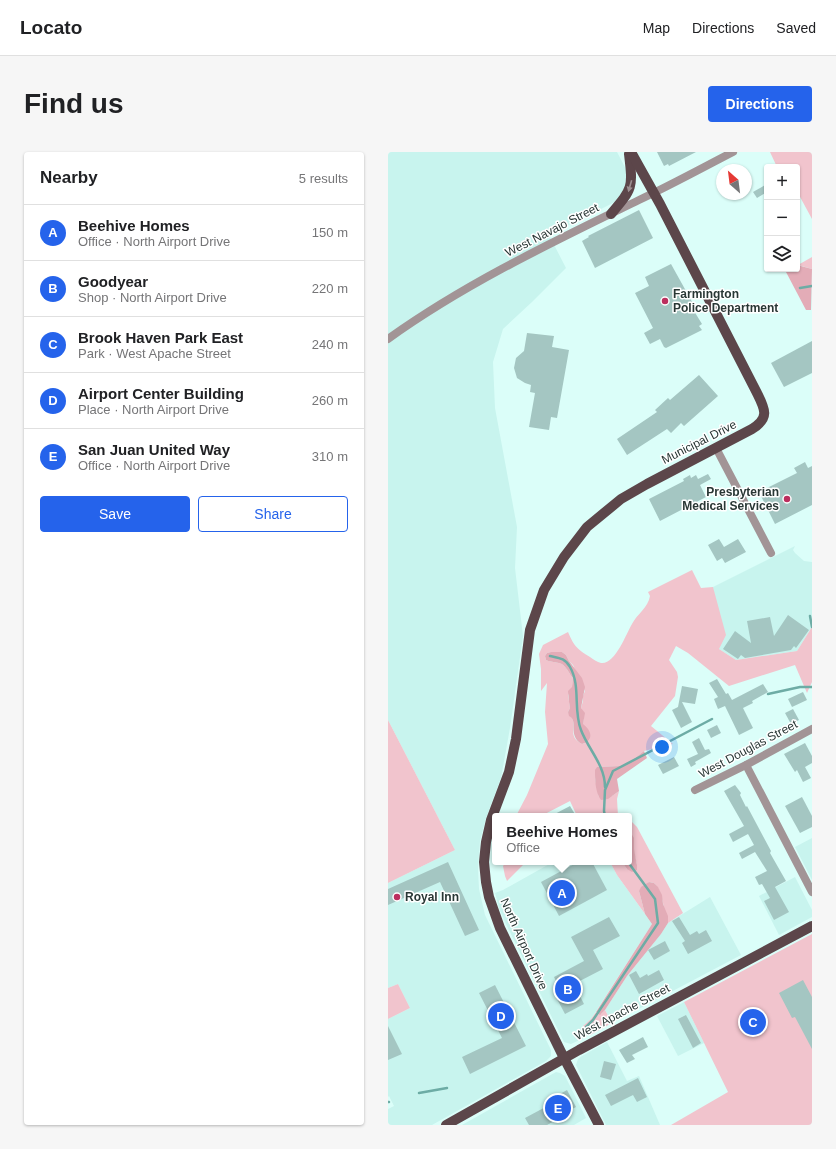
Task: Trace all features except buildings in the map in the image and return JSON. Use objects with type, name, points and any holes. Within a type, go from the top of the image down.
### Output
[{"type":"main road","name":"Municipal Drive","points":[[516,739],[530,630],[544,590],[564,557],[587,527],[612,505],[647,484],[759,425],[764,417],[765,410],[758,393],[654,193],[630,152]]},
{"type":"main road","points":[[611,214],[626,196],[630,187],[632,176],[630,152]]},
{"type":"main road","name":"North Airport Drive","points":[[494,813],[509,772],[516,739]]},
{"type":"main road","name":"North Airport Drive","points":[[492,817],[486,842],[484,862],[488,897],[493,912],[564,1058],[599,1125]]},
{"type":"main road","name":"West Apache Street","points":[[446,1125],[564,1058],[812,926]]},
{"type":"street","name":"West Navajo Street","points":[[388,339],[432,309],[474,284],[567,235],[654,193],[733,152]]},
{"type":"street","points":[[716,448],[771,553]]},
{"type":"street","name":"West Douglas Street","points":[[695,790],[746,765],[812,729]]},
{"type":"street","points":[[746,765],[812,892]]},
{"type":"shaded area","points":[[388,152],[617,152],[629,175],[629,182],[616,201],[549,235],[566,268],[503,329],[493,362],[495,408],[517,527],[515,568],[523,636],[510,728],[501,778],[486,818],[480,841],[478,868],[479,889],[485,915],[551,1050],[551,1056],[546,1061],[432,1125],[388,1125],[388,1109],[394,1106],[389,1096],[388,1097],[388,1019],[410,1008],[398,984],[388,988],[388,883],[455,850],[388,720]]},
{"type":"shaded area","points":[[770,152],[812,152],[812,219],[800,197],[800,164],[776,164]]},
{"type":"shaded area","points":[[812,257],[812,269],[800,266],[800,264]]},
{"type":"shaded area","points":[[800,266],[812,269],[811,310],[806,310],[786,272],[800,272]]},
{"type":"shaded area","points":[[795,546],[793,550],[795,553],[804,561],[812,562],[812,627],[797,651],[736,660],[719,649],[713,587]]},
{"type":"shaded area","points":[[692,570],[701,588],[713,587],[726,635],[719,649],[736,660],[797,651],[812,627],[812,682],[807,693],[795,665],[729,686],[688,653],[676,646],[669,660],[677,672],[678,677],[675,696],[651,726],[673,744],[644,751],[630,762],[620,766],[597,767],[595,779],[599,797],[612,796],[619,791],[617,799],[618,813],[576,813],[570,801],[547,813],[518,813],[527,795],[548,744],[545,712],[547,683],[541,691],[539,654],[543,645],[568,632],[576,647],[582,652],[598,662],[606,662],[611,659],[620,648],[634,620],[647,604],[650,596],[648,592]],"holes":[[[551,652],[562,652],[573,665],[585,691],[581,708],[584,715],[583,724],[585,743],[582,744],[575,739],[573,734],[573,720],[568,712],[570,708],[568,695],[572,688],[573,678],[563,665],[546,660],[545,656],[547,653]]]},
{"type":"shaded area","points":[[562,652],[566,655],[582,678],[585,687],[581,708],[585,713],[583,724],[590,732],[590,737],[589,740],[582,744],[575,737],[573,721],[568,712],[570,708],[568,691],[572,687],[573,678],[563,665],[546,660],[545,656],[547,653]]},
{"type":"shaded area","points":[[388,720],[455,850],[388,883]]},
{"type":"shaded area","points":[[644,751],[647,758],[617,779],[619,791],[608,799],[601,800],[596,785],[595,770],[597,767],[620,766],[630,762]]},
{"type":"shaded area","points":[[632,822],[637,827],[683,913],[668,923],[660,892],[654,883],[649,882],[639,891],[645,914],[612,865],[624,865],[627,869],[637,865],[632,843]]},
{"type":"shaded area","points":[[632,835],[634,838],[637,870],[632,872],[624,865],[632,865]]},
{"type":"shaded area","points":[[812,838],[812,880],[795,847]]},
{"type":"shaded area","points":[[504,865],[523,865],[507,881]]},
{"type":"shaded area","points":[[548,865],[612,865],[617,875],[652,924],[591,1019],[583,1026],[590,1035],[571,1044],[564,1042],[499,908],[495,893]]},
{"type":"shaded area","points":[[795,877],[812,910],[812,917],[779,935],[759,896]]},
{"type":"shaded area","points":[[649,882],[654,883],[658,887],[662,895],[663,904],[668,916],[668,923],[627,976],[605,1010],[600,1015],[596,1012],[652,924],[645,914],[639,891],[641,887]]},
{"type":"shaded area","points":[[710,897],[741,955],[612,1023],[605,1010],[627,976],[668,923]]},
{"type":"shaded area","points":[[812,934],[812,1125],[671,1125],[728,1092],[684,1002]]},
{"type":"shaded area","points":[[398,984],[410,1008],[388,1019],[388,988]]},
{"type":"shaded area","points":[[684,1002],[704,1043],[678,1056],[657,1016]]},
{"type":"shaded area","points":[[605,1010],[612,1023],[590,1035],[583,1026],[596,1012],[601,1014]]},
{"type":"shaded area","points":[[607,1042],[627,1081],[639,1076],[660,1125],[606,1125],[576,1065],[578,1059],[582,1056]]},
{"type":"shaded area","points":[[556,1072],[565,1076],[586,1118],[574,1125],[462,1125]]},
{"type":"waterway","points":[[800,288],[812,286]]},
{"type":"waterway","points":[[810,616],[812,627]]},
{"type":"waterway","points":[[550,656],[562,659],[566,662],[573,674],[576,690],[577,714],[581,730],[602,771],[605,787]]},
{"type":"waterway","points":[[768,694],[800,687],[812,687]]},
{"type":"waterway","points":[[604,813],[605,790],[613,771],[712,719]]},
{"type":"waterway","points":[[586,1027],[593,1020],[658,923],[655,899],[630,865]]},
{"type":"waterway","points":[[419,1093],[447,1088]]},
{"type":"place","name":"Farmington Police Department","points":[[665,301]]},
{"type":"place","name":"Presbyterian Medical Services","points":[[787,499]]},
{"type":"place","name":"Beehive Homes","points":[[562,893]]},
{"type":"place","name":"Royal Inn","points":[[397,897]]},
{"type":"place","name":"Goodyear","points":[[568,989]]},
{"type":"place","name":"Airport Center Building","points":[[501,1016]]},
{"type":"place","name":"Brook Haven Park East","points":[[753,1022]]},
{"type":"place","name":"San Juan United Way","points":[[558,1108]]}]
